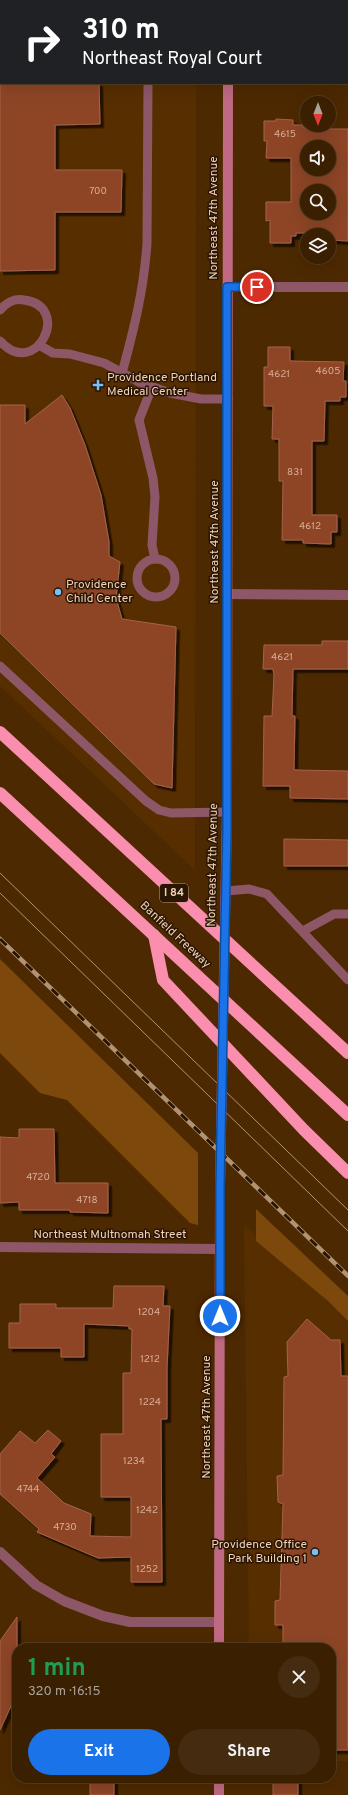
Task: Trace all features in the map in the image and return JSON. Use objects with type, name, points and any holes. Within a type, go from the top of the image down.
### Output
[{"type":"highway","name":"I 84","points":[[0,732],[348,1053]]},
{"type":"highway","name":"Banfield Freeway","points":[[0,794],[348,1115]]},
{"type":"highway","points":[[154,935],[163,980],[304,1130],[348,1173]]},
{"type":"main road","name":"Northeast 47th Avenue","points":[[219,1643],[220,1244],[227,812],[228,84]]},
{"type":"main road","points":[[219,1783],[219,1795]]},
{"type":"street","points":[[227,287],[348,287]]},
{"type":"street","points":[[228,594],[348,595]]},
{"type":"street","name":"Northeast Multnomah Street","points":[[0,1247],[220,1244]]},
{"type":"street","points":[[0,1552],[36,1585],[64,1601],[103,1616],[130,1622],[219,1622]]},
{"type":"lane","points":[[122,373],[139,307],[146,268],[148,84]]},
{"type":"lane","points":[[0,310],[11,301],[20,299],[36,304],[42,309],[48,324],[44,339],[39,345],[29,351],[22,352],[6,348],[0,342]]},
{"type":"lane","points":[[39,345],[53,353],[70,354],[89,358],[152,387],[186,397],[228,399]]},
{"type":"lane","points":[[152,387],[139,420],[153,478],[155,497],[152,545],[155,559]]},
{"type":"lane","points":[[155,559],[165,561],[171,566],[175,576],[173,586],[166,594],[157,597],[146,595],[140,589],[137,581],[138,571],[144,563],[155,559]]},
{"type":"lane","points":[[0,666],[146,802],[160,810],[171,813],[227,812]]},
{"type":"lane","points":[[226,894],[249,889],[267,894],[348,980]]},
{"type":"lane","points":[[303,931],[334,914],[348,914]]},
{"type":"shaded area","name":"Providence Portland Medical Center","points":[[0,84],[196,84],[195,870],[0,686]]},
{"type":"shaded area","points":[[0,959],[198,1153],[198,1225],[190,1223],[67,1100],[40,1093],[0,1053]]},
{"type":"shaded area","points":[[256,1209],[348,1296],[348,1321],[328,1301],[256,1241]]},
{"type":"shaded area","points":[[244,1224],[348,1320],[348,1761],[336,1761],[336,1643],[249,1643]]},
{"type":"building","points":[[0,84],[99,84],[100,124],[55,125],[55,170],[122,170],[121,212],[55,212],[55,270],[0,271]]},
{"type":"building","points":[[276,119],[293,120],[293,125],[300,125],[300,132],[336,132],[336,129],[348,129],[348,241],[336,240],[336,228],[300,228],[300,233],[296,233],[296,236],[291,236],[291,243],[270,243],[270,220],[266,221],[266,202],[291,202],[291,158],[266,158],[267,141],[264,141],[264,121],[276,121]]},
{"type":"building","points":[[268,347],[290,347],[290,361],[344,362],[343,381],[346,381],[346,397],[340,397],[340,401],[325,401],[324,441],[312,441],[312,515],[337,515],[337,532],[331,532],[331,544],[303,543],[303,540],[282,540],[283,481],[279,481],[279,439],[272,439],[273,406],[264,406],[264,367],[268,367]]},
{"type":"building","name":"Providence Child Center","points":[[62,395],[70,408],[85,445],[101,495],[109,542],[109,556],[120,562],[116,598],[122,619],[176,627],[172,788],[154,784],[0,633],[0,405],[25,405],[25,424]]},
{"type":"building","points":[[322,641],[348,641],[348,669],[293,669],[292,716],[295,716],[294,770],[348,771],[348,799],[290,798],[290,786],[263,786],[264,716],[272,716],[274,675],[273,669],[263,669],[264,645],[322,645]]},
{"type":"building","points":[[284,839],[348,840],[348,866],[284,866]]},
{"type":"building","points":[[19,1129],[54,1129],[55,1183],[108,1183],[108,1213],[70,1212],[70,1210],[19,1210],[19,1202],[0,1203],[0,1137],[19,1138]]},
{"type":"building","points":[[114,1286],[164,1286],[163,1306],[170,1306],[167,1368],[167,1419],[161,1419],[162,1582],[131,1582],[131,1557],[98,1558],[37,1532],[39,1529],[0,1494],[0,1454],[20,1431],[35,1443],[48,1430],[61,1441],[51,1454],[55,1457],[37,1478],[64,1503],[91,1514],[90,1536],[131,1537],[131,1497],[101,1497],[101,1434],[123,1434],[123,1373],[131,1373],[132,1329],[129,1329],[129,1326],[84,1324],[84,1357],[61,1357],[61,1348],[9,1348],[9,1323],[20,1323],[20,1304],[56,1304],[56,1308],[113,1308]]},
{"type":"building","name":"Providence Office Park Building 1","points":[[307,1319],[331,1340],[340,1340],[341,1376],[348,1376],[348,1750],[336,1750],[336,1643],[283,1643],[283,1625],[275,1625],[275,1601],[280,1600],[283,1504],[278,1502],[277,1476],[283,1475],[284,1377],[288,1376],[287,1342]]},
{"type":"building","points":[[17,1617],[17,1643],[12,1643],[12,1704],[0,1730],[0,1641]]},
{"type":"building","points":[[90,1783],[114,1783],[114,1795],[90,1795]]},
{"type":"building","points":[[273,1783],[298,1783],[298,1795],[273,1795]]},
{"type":"tram line","points":[[0,873],[348,1210]]},
{"type":"tram line","points":[[0,893],[348,1231]]},
{"type":"railway","points":[[0,939],[348,1276]]},
{"type":"place","name":"Providence Portland Medical Center","points":[[98,385]]},
{"type":"place","name":"Providence Child Center","points":[[58,592]]},
{"type":"place","name":"Providence Office Park Building 1","points":[[315,1552]]},
{"type":"route","points":[[220,1316],[220,1185],[227,828],[227,287],[257,287]]}]
